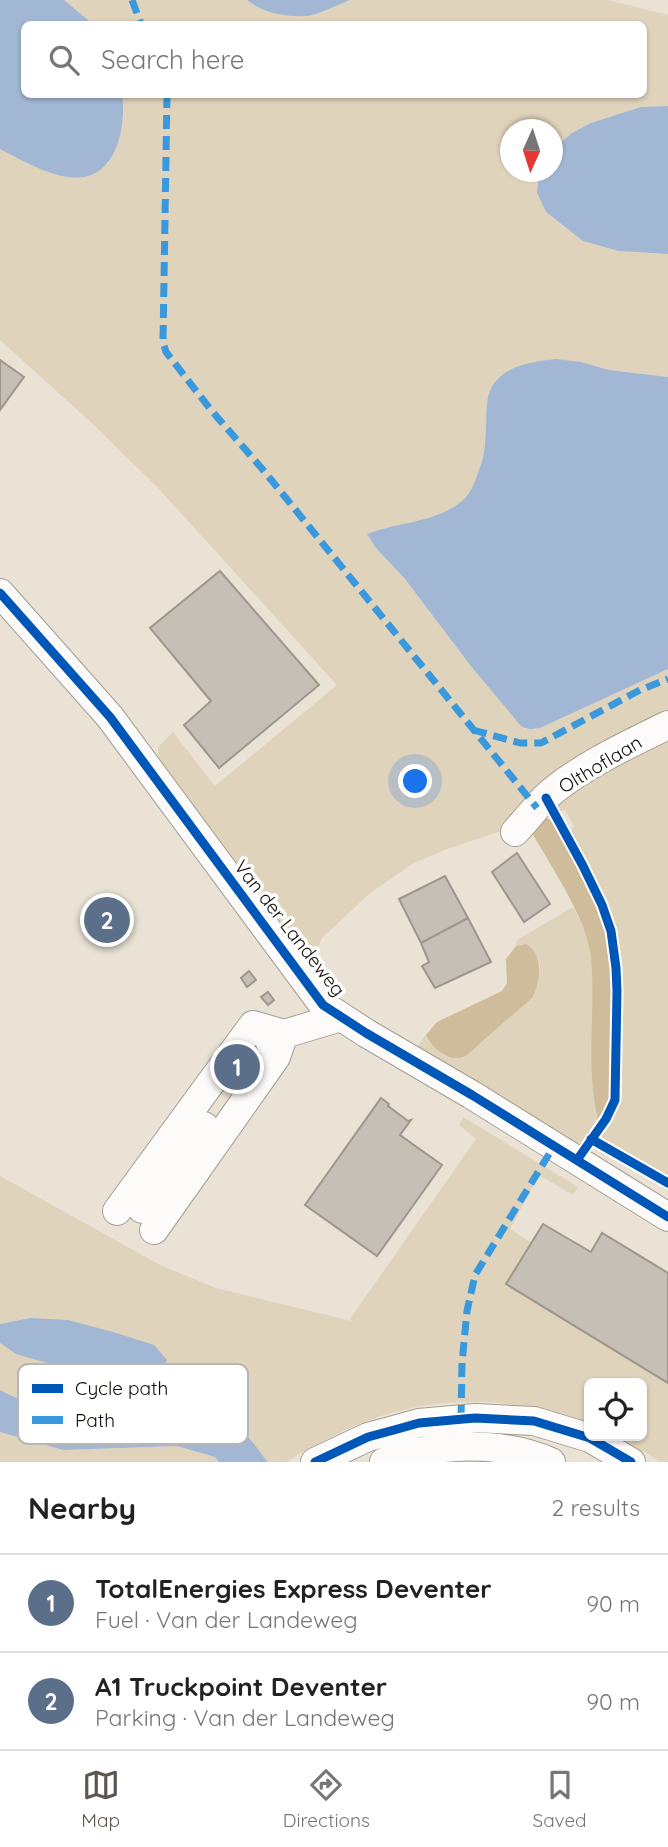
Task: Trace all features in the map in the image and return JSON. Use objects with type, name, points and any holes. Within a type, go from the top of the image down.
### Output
[{"type":"street","name":"Van der Landeweg","points":[[0,593],[110,717],[324,1004],[341,1017],[668,1217]]},
{"type":"street","name":"Olthoflaan","points":[[515,832],[546,798],[576,775],[668,726]]},
{"type":"street","points":[[284,1034],[276,1057],[135,1220],[253,1026],[284,1034],[341,1017]]},
{"type":"street","points":[[316,1462],[381,1433],[419,1423],[475,1418],[534,1421],[590,1438],[631,1462]]},
{"type":"street","points":[[384,1462],[403,1455],[477,1447],[536,1455],[551,1462]]},
{"type":"shaded area","points":[[64,0],[247,0],[254,5],[309,16],[350,0],[608,0],[668,15],[668,106],[641,107],[628,111],[563,140],[563,119],[500,119],[500,182],[538,182],[537,193],[546,212],[583,241],[629,252],[668,254],[668,377],[609,370],[581,362],[534,362],[497,378],[480,466],[470,491],[458,505],[438,515],[384,528],[376,548],[405,579],[470,665],[525,729],[540,728],[668,669],[668,719],[501,831],[412,864],[369,894],[322,938],[317,949],[304,958],[158,760],[158,747],[173,732],[215,786],[337,685],[159,489],[94,425],[0,340],[0,149],[48,172],[108,164],[121,130],[122,98],[647,98],[647,21],[89,21]]},
{"type":"shaded area","points":[[668,731],[668,1177],[601,1137],[622,1096],[623,975],[620,946],[612,918],[571,831],[574,826],[565,810],[559,812],[557,806],[561,793]]},
{"type":"shaded area","points":[[546,818],[551,820],[562,836],[590,887],[610,950],[613,990],[611,1092],[598,1119],[591,1059],[591,958],[576,911],[532,833]]},
{"type":"shaded area","points":[[573,907],[587,937],[591,957],[592,1079],[598,1119],[578,1148],[416,1048],[426,1035],[427,1040],[455,1059],[466,1056],[500,1026],[525,1001],[539,974],[537,957],[526,944],[516,946],[517,940]]},
{"type":"shaded area","points":[[526,944],[536,955],[539,969],[532,998],[466,1056],[454,1058],[437,1050],[426,1035],[437,1022],[502,991],[507,983],[506,959],[516,946]]},
{"type":"shaded area","points":[[463,1117],[578,1187],[573,1195],[539,1175],[510,1229],[532,1243],[668,1383],[668,1462],[661,1462],[625,1441],[647,1441],[647,1378],[584,1378],[584,1422],[529,1407],[499,1403],[439,1404],[380,1417],[344,1431],[284,1462],[268,1462],[248,1438],[248,1364],[18,1364],[18,1399],[0,1390],[0,1343],[16,1354],[30,1318],[0,1324],[0,1176],[162,1266],[216,1288],[351,1321],[476,1139],[459,1125]]},
{"type":"shaded area","points":[[0,1432],[18,1437],[18,1444],[42,1444],[63,1450],[177,1446],[215,1457],[219,1462],[0,1462]]},
{"type":"water","points":[[0,0],[64,0],[89,21],[21,21],[21,98],[122,98],[122,122],[116,148],[106,165],[93,174],[79,177],[47,172],[0,149]]},
{"type":"water","points":[[247,0],[350,0],[317,14],[299,16],[267,11]]},
{"type":"water","points":[[668,106],[668,254],[619,251],[583,241],[546,212],[537,193],[538,182],[563,182],[563,141],[572,133],[591,123],[641,107]]},
{"type":"water","points":[[556,359],[581,362],[609,370],[668,377],[668,669],[540,728],[530,729],[521,726],[470,665],[367,534],[440,514],[462,501],[472,488],[481,464],[485,447],[487,404],[495,382],[522,365]]},
{"type":"water","points":[[30,1318],[68,1320],[154,1345],[167,1360],[165,1364],[50,1364],[16,1354],[0,1343],[0,1324]]},
{"type":"water","points":[[0,1390],[18,1399],[18,1437],[0,1432]]},
{"type":"water","points":[[248,1438],[268,1462],[219,1462],[215,1457],[177,1446],[63,1450],[42,1444],[248,1444]]},
{"type":"building","points":[[0,360],[24,377],[0,410]]},
{"type":"building","points":[[220,571],[319,685],[219,768],[184,725],[211,701],[150,628]]},
{"type":"building","points":[[517,853],[550,904],[524,922],[492,872]]},
{"type":"building","points":[[445,876],[468,918],[421,943],[399,899]]},
{"type":"building","points":[[468,918],[491,962],[435,988],[422,966],[429,962],[421,943]]},
{"type":"building","points":[[249,971],[256,980],[247,987],[241,978]]},
{"type":"building","points":[[268,992],[274,1000],[268,1005],[261,997]]},
{"type":"building","points":[[381,1098],[408,1121],[411,1120],[400,1135],[442,1165],[377,1256],[305,1205]]},
{"type":"building","points":[[543,1224],[591,1252],[602,1233],[668,1273],[668,1383],[506,1284]]},
{"type":"marked path","points":[[132,0],[140,21]]},
{"type":"marked path","points":[[167,98],[163,342],[166,352],[537,808]]},
{"type":"marked path","points":[[473,730],[520,743],[541,743],[640,690],[668,679]]},
{"type":"marked path","points":[[461,1419],[462,1363],[467,1311],[475,1275],[554,1146]]},
{"type":"cycle path","points":[[0,593],[110,717],[323,1005],[668,1217]]},
{"type":"cycle path","points":[[546,798],[602,905],[611,931],[616,968],[615,1100],[606,1119],[577,1160]]},
{"type":"cycle path","points":[[591,1139],[668,1183]]},
{"type":"cycle path","points":[[315,1462],[368,1437],[419,1423],[475,1418],[534,1421],[590,1438],[631,1462]]},
{"type":"place","name":"A1 Truckpoint Deventer","points":[[107,920]]},
{"type":"place","name":"TotalEnergies Express Deventer","points":[[237,1067]]}]
